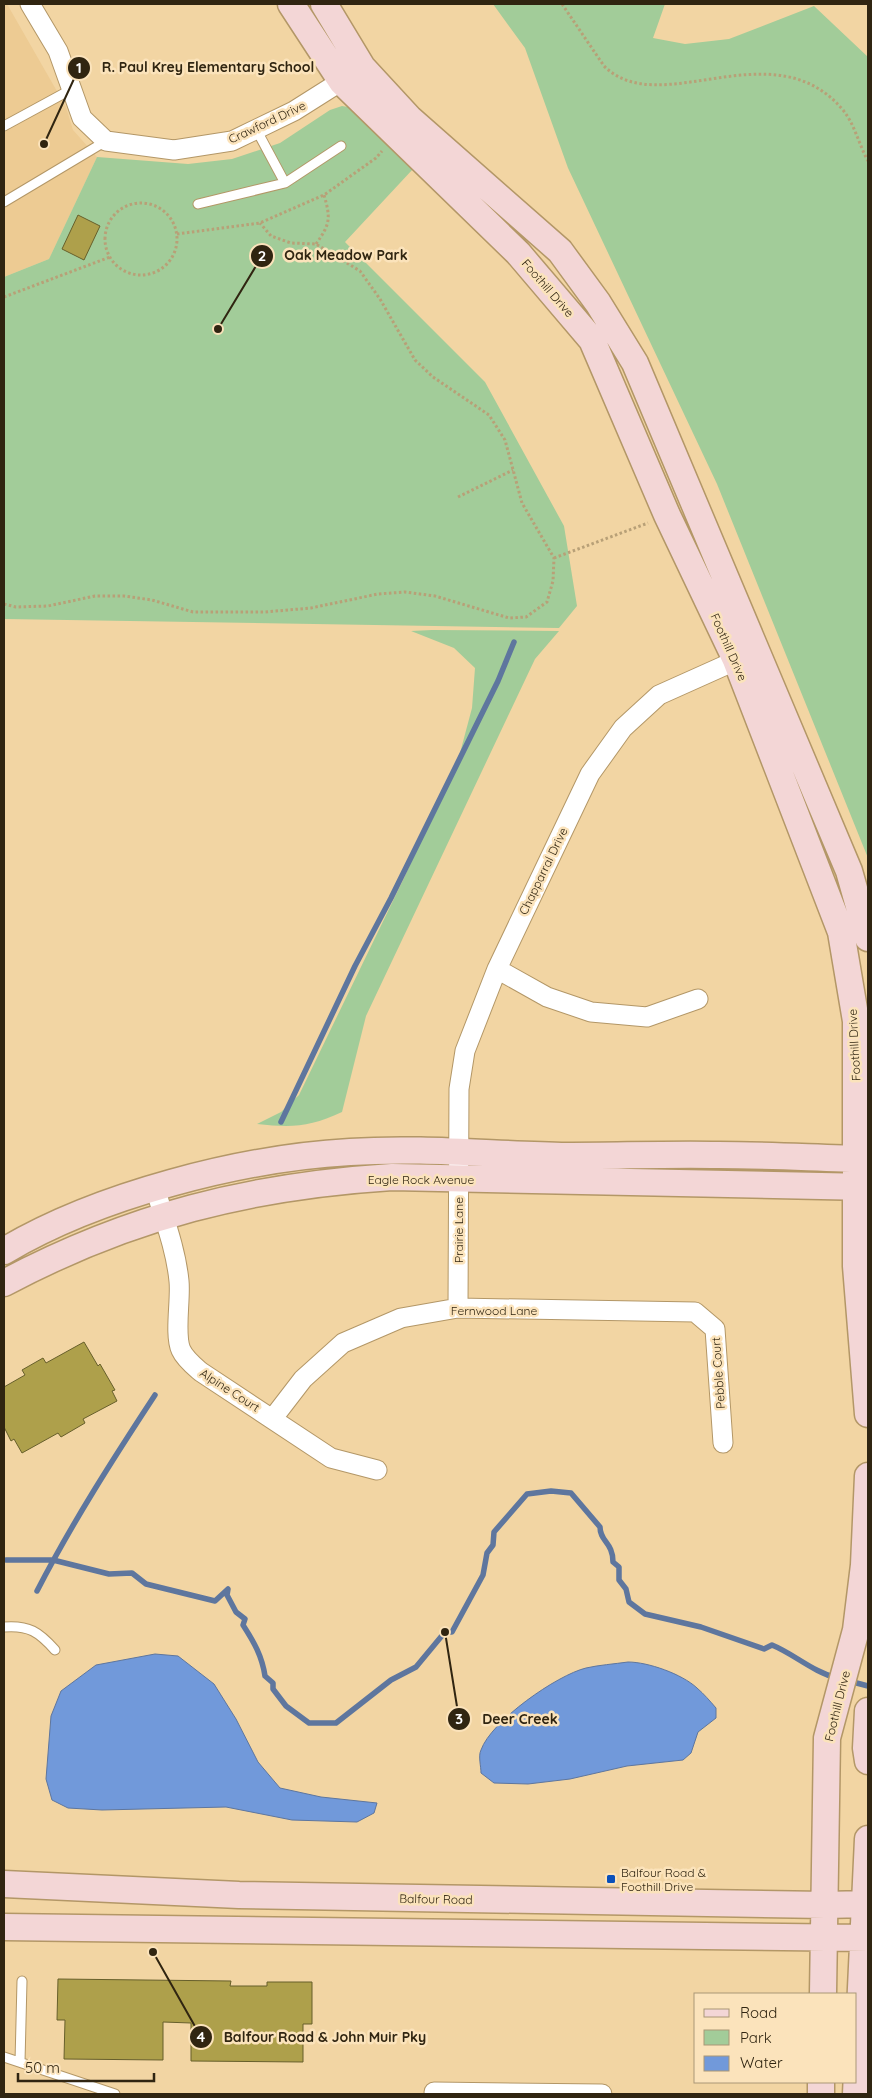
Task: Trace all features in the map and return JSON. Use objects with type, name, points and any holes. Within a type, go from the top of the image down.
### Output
[{"type":"street","points":[[30,4],[58,51],[82,118],[106,141]]},
{"type":"street","name":"Foothill Drive","points":[[291,4],[352,74],[395,134],[518,254],[592,340],[667,515],[746,656],[849,871],[868,938]]},
{"type":"street","name":"Foothill Drive","points":[[324,4],[352,74],[410,119],[560,251],[598,303],[635,363],[746,656],[841,932],[856,1021],[863,1159],[856,1266],[868,1414]]},
{"type":"street","name":"Crawford Drive","points":[[106,141],[174,150],[232,141],[294,111],[352,74]]},
{"type":"street","name":"Chapparral Drive","points":[[458,1153],[459,1089],[465,1051],[496,969],[590,774],[623,728],[659,695],[746,656]]},
{"type":"street","points":[[496,969],[547,997],[591,1012],[647,1017],[698,999]]},
{"type":"street","points":[[4,1251],[54,1226],[99,1207],[155,1188],[261,1163],[311,1156],[350,1152],[567,1156],[720,1155],[863,1159]]},
{"type":"street","name":"Prairie Lane","points":[[458,1153],[458,1308]]},
{"type":"street","name":"Eagle Rock Avenue","points":[[4,1283],[83,1244],[163,1215],[220,1200],[337,1180],[392,1177],[862,1186]]},
{"type":"street","name":"Alpine Court","points":[[155,1188],[179,1280],[178,1338],[180,1349],[187,1360],[201,1372],[331,1458],[377,1470]]},
{"type":"street","name":"Fernwood Lane","points":[[273,1418],[303,1379],[343,1343],[401,1318],[458,1308],[695,1312]]},
{"type":"street","name":"Pebble Court","points":[[695,1312],[716,1329],[723,1443]]},
{"type":"street","name":"Foothill Drive","points":[[823,1993],[827,1738],[856,1630],[864,1565],[868,1476]]},
{"type":"street","points":[[867,1755],[868,1711]]},
{"type":"street","points":[[857,2078],[866,1938],[868,1838]]},
{"type":"street","name":"Balfour Road","points":[[4,1884],[238,1895],[824,1905],[867,1904]]},
{"type":"street","points":[[4,1926],[866,1938]]},
{"type":"street","points":[[434,2092],[602,2094]]},
{"type":"lane","points":[[4,126],[72,89]]},
{"type":"lane","points":[[256,129],[285,184]]},
{"type":"lane","points":[[4,202],[106,141]]},
{"type":"lane","points":[[198,204],[285,184],[341,146]]},
{"type":"lane","points":[[4,1627],[26,1628],[41,1635],[55,1650]]},
{"type":"lane","points":[[20,2062],[22,1981]]},
{"type":"lane","points":[[4,2058],[115,2094]]},
{"type":"path","points":[[562,4],[604,66],[614,74],[632,83],[690,82],[768,73],[784,75],[810,86],[831,99],[844,111],[868,161]]},
{"type":"path","points":[[177,234],[260,223],[324,195],[376,158],[395,134]]},
{"type":"path","points":[[316,244],[327,228],[329,211],[324,195]]},
{"type":"path","points":[[136,203],[151,204],[163,210],[172,221],[177,234],[176,248],[170,261],[159,270],[146,274],[132,274],[119,267],[110,257],[105,244],[106,230],[112,217],[123,208],[136,203]]},
{"type":"path","points":[[4,604],[16,607],[48,606],[95,596],[124,596],[152,600],[193,612],[266,612],[311,608],[378,594],[405,592],[435,596],[509,618],[526,617],[546,602],[553,581],[554,558],[522,504],[504,440],[489,414],[433,377],[415,360],[380,299],[360,271],[316,244],[291,243],[271,236],[260,223]]},
{"type":"path","points":[[4,297],[110,257]]},
{"type":"path","points":[[458,497],[513,470]]},
{"type":"path","points":[[554,558],[667,515]]},
{"type":"shaded area","points":[[4,4],[7,4],[66,107],[73,130],[97,157],[49,259],[4,277]]},
{"type":"green space","points":[[493,4],[665,4],[653,38],[685,44],[729,39],[814,6],[868,57],[868,858],[717,484],[568,168],[525,48]]},
{"type":"green space","points":[[342,106],[354,108],[413,169],[345,242],[485,382],[564,526],[577,606],[559,628],[4,619],[4,277],[49,259],[97,157],[188,164],[232,159],[280,143],[330,110]]},
{"type":"green space","points":[[411,631],[559,631],[535,659],[366,1016],[342,1112],[320,1121],[301,1125],[257,1124],[281,1112],[299,1095],[405,876],[460,753],[472,708],[475,668],[454,648]]},
{"type":"water","points":[[155,1654],[178,1656],[214,1684],[236,1719],[258,1762],[280,1788],[321,1797],[377,1803],[374,1813],[357,1822],[292,1820],[226,1807],[102,1810],[68,1808],[52,1800],[46,1779],[51,1716],[61,1691],[96,1665]]},
{"type":"water","points":[[628,1662],[645,1664],[683,1678],[700,1690],[716,1708],[716,1718],[698,1732],[691,1753],[683,1760],[627,1766],[570,1779],[528,1784],[494,1783],[481,1773],[480,1752],[487,1738],[511,1713],[526,1701],[574,1672],[591,1667]]},
{"type":"building","points":[[78,215],[100,226],[84,260],[62,249]]},
{"type":"building","points":[[84,1342],[98,1366],[100,1364],[115,1390],[112,1391],[117,1401],[83,1419],[85,1423],[61,1437],[58,1433],[22,1453],[14,1439],[11,1441],[4,1427],[4,1387],[25,1375],[22,1370],[43,1358],[46,1363]]},
{"type":"building","points":[[58,1979],[231,1981],[230,1986],[267,1986],[267,1982],[312,1982],[312,2024],[303,2024],[303,2062],[191,2061],[191,2023],[163,2022],[163,2060],[64,2059],[65,2020],[57,2020]]},
{"type":"waterway","points":[[281,1122],[355,966],[391,898],[498,681],[514,642]]},
{"type":"waterway","points":[[37,1591],[93,1492],[155,1395]]},
{"type":"waterway","points":[[6,1560],[53,1560],[109,1574],[132,1573],[146,1584],[215,1601],[228,1589],[227,1595],[236,1612],[245,1619],[243,1625],[257,1649],[265,1676],[273,1683],[273,1689],[286,1706],[309,1723],[336,1723],[391,1680],[416,1667],[445,1632],[452,1632],[483,1575],[487,1553],[493,1545],[494,1532],[527,1494],[551,1491],[571,1493],[600,1527],[602,1536],[611,1550],[613,1562],[619,1567],[619,1580],[626,1589],[629,1602],[645,1614],[701,1627],[764,1649],[772,1645],[820,1672],[837,1678]]},
{"type":"waterway","points":[[849,1681],[868,1686]]},
{"type":"place","name":"R. Paul Krey Elementary School","points":[[44,144]]},
{"type":"place","name":"Oak Meadow Park","points":[[218,329]]},
{"type":"place","name":"Deer Creek","points":[[445,1632]]},
{"type":"place","name":"Balfour Road & Foothill Drive","points":[[611,1879]]},
{"type":"place","name":"Balfour Road & John Muir Pky","points":[[153,1952]]}]
